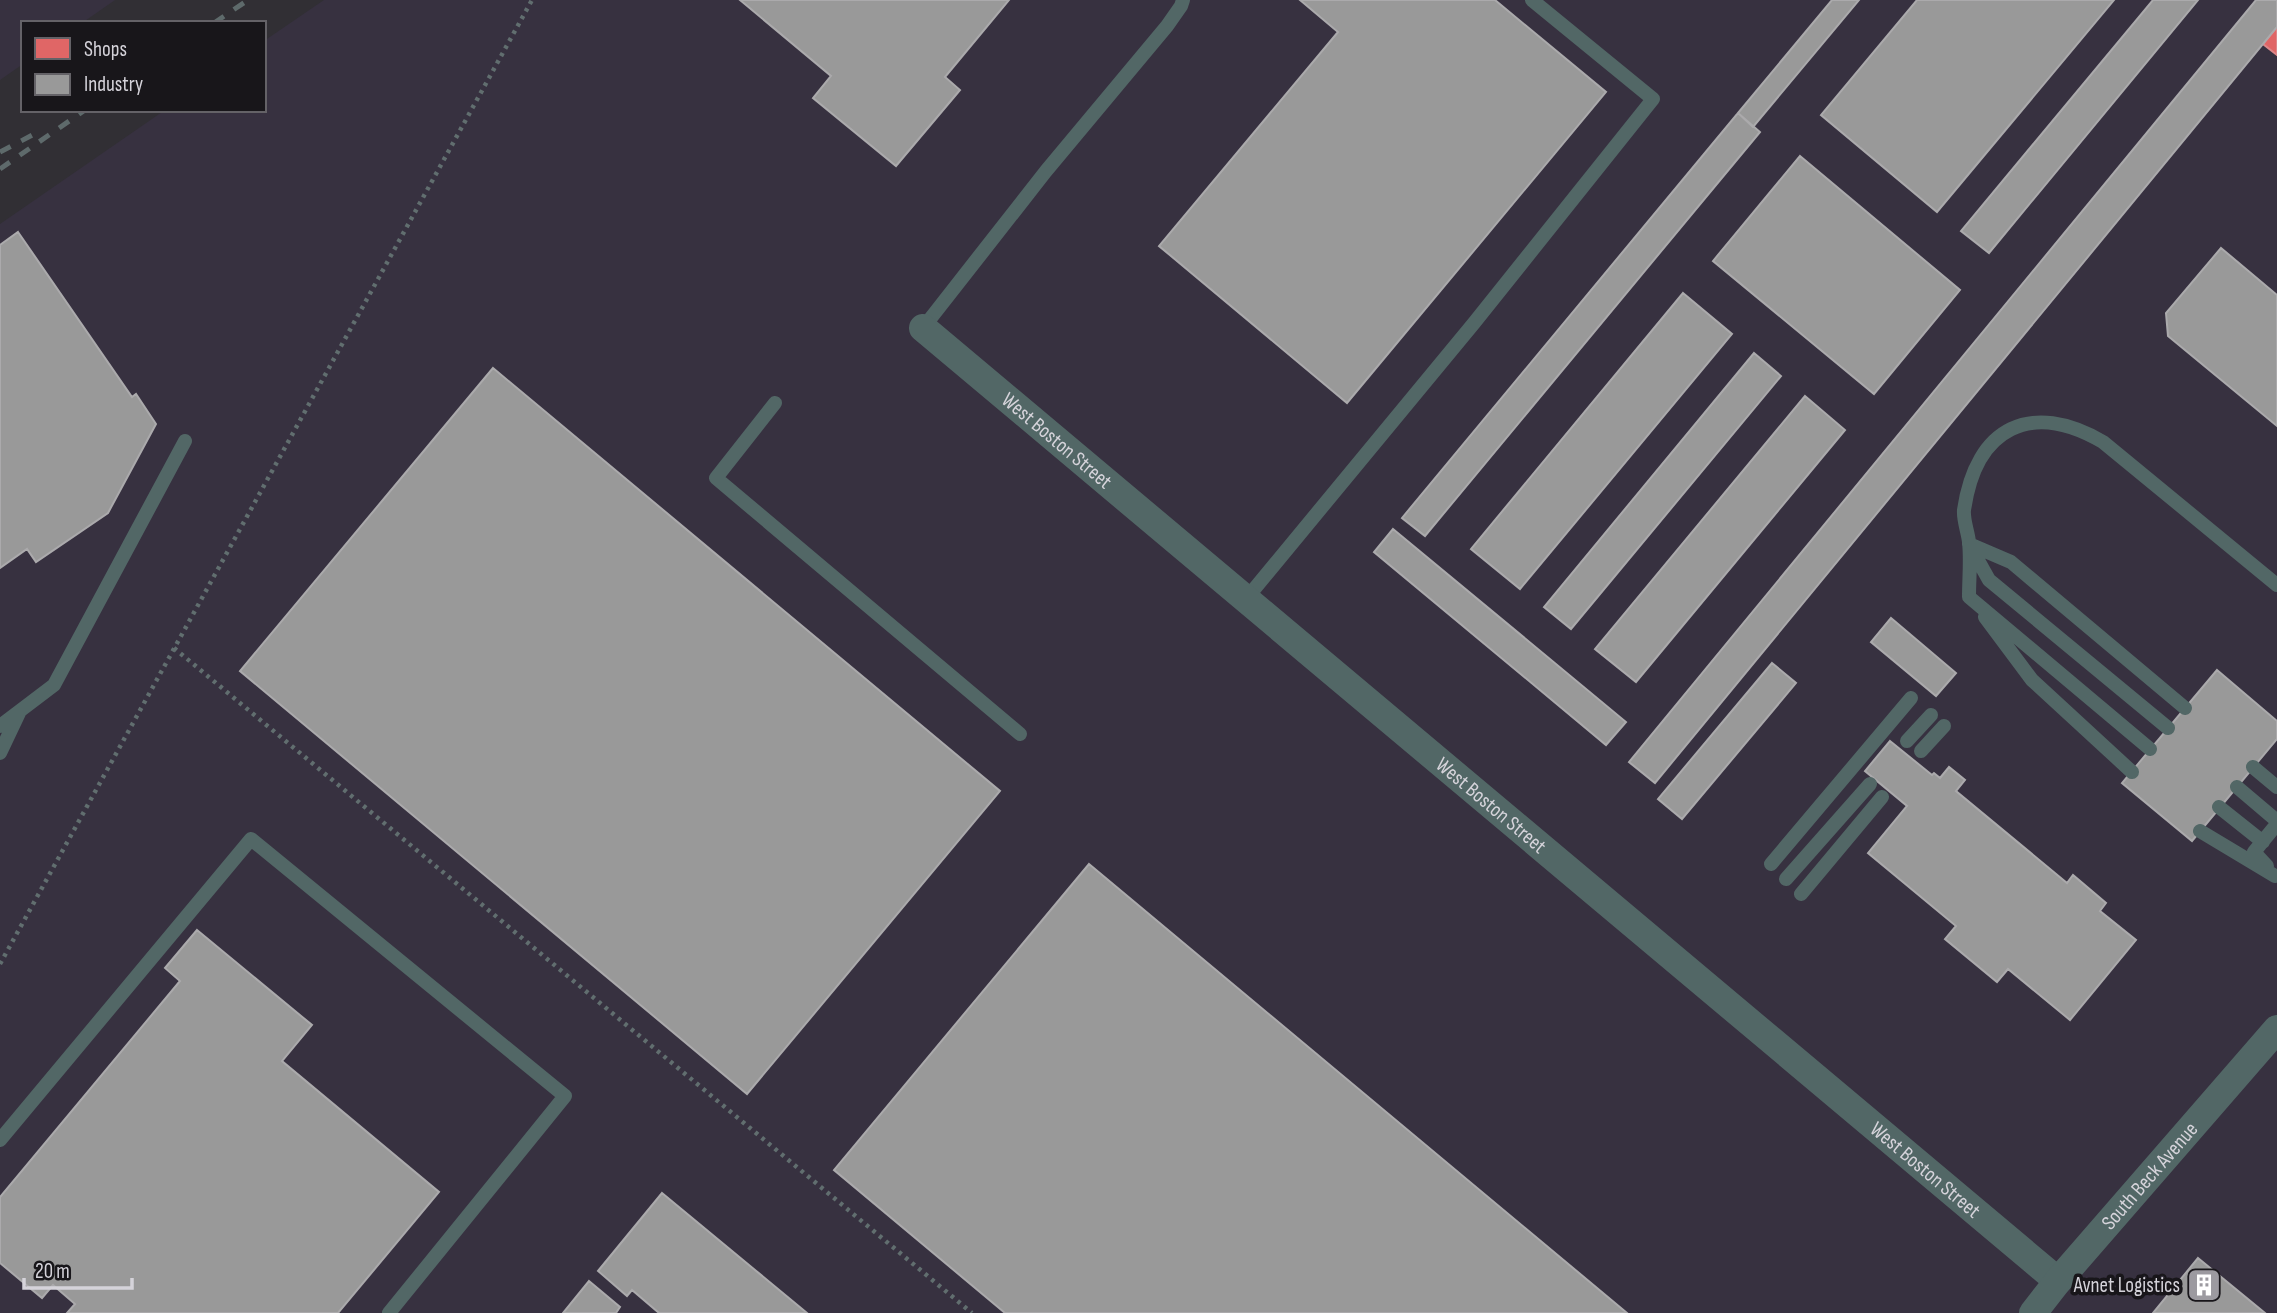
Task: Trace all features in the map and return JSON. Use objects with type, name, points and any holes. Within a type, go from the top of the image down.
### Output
[{"type":"street","name":"West Boston Street","points":[[923,328],[2059,1281]]},
{"type":"street","name":"South Beck Avenue","points":[[2033,1313],[2274,1037]]},
{"type":"lane","points":[[923,328],[1046,171],[1167,26],[1181,6],[1182,0]]},
{"type":"lane","points":[[1246,599],[1474,323],[1653,99],[1532,0]]},
{"type":"lane","points":[[775,403],[716,478],[1020,734]]},
{"type":"lane","points":[[2132,772],[2032,680],[1969,597],[1969,544],[1964,513],[1975,468],[1990,443],[2012,428],[2041,422],[2082,429],[2103,442],[2277,585]]},
{"type":"lane","points":[[0,726],[54,685],[185,440]]},
{"type":"lane","points":[[1969,544],[2011,562],[2185,708]]},
{"type":"lane","points":[[1969,544],[1989,580],[2168,728]]},
{"type":"lane","points":[[1969,597],[2150,750]]},
{"type":"lane","points":[[1771,864],[1910,698]]},
{"type":"lane","points":[[0,753],[20,711]]},
{"type":"lane","points":[[1908,741],[1931,715]]},
{"type":"lane","points":[[1921,751],[1944,726]]},
{"type":"lane","points":[[2253,767],[2277,787]]},
{"type":"lane","points":[[1786,879],[1870,784]]},
{"type":"lane","points":[[2237,787],[2277,823],[2254,852],[2276,877]]},
{"type":"lane","points":[[1801,894],[1882,797]]},
{"type":"lane","points":[[2220,807],[2263,842]]},
{"type":"lane","points":[[2200,831],[2276,877]]},
{"type":"lane","points":[[0,1140],[251,839],[565,1096],[389,1313]]},
{"type":"path","points":[[0,964],[532,0]]},
{"type":"path","points":[[174,648],[972,1313]]},
{"type":"shaded area","points":[[0,0],[115,0],[85,21],[21,21],[21,65],[0,80]]},
{"type":"shaded area","points":[[324,0],[2277,0],[2277,1313],[0,1313],[0,224],[162,112],[266,112],[266,40]]},
{"type":"building: Shops","points":[[2277,27],[2277,55],[2263,44]]},
{"type":"building: Industry","points":[[740,0],[1009,0],[945,77],[960,90],[896,166],[813,98],[831,76]]},
{"type":"building: Industry","points":[[1300,0],[1495,0],[1606,92],[1347,403],[1159,246],[1338,32]]},
{"type":"building: Industry","points":[[1832,0],[1859,0],[1753,127],[1738,113]]},
{"type":"building: Industry","points":[[1917,0],[2114,0],[1937,212],[1821,115]]},
{"type":"building: Industry","points":[[2153,0],[2198,0],[1989,253],[1961,231]]},
{"type":"building: Industry","points":[[2256,0],[2277,0],[2277,27],[1655,783],[1629,762]]},
{"type":"building: Industry","points":[[1738,113],[1760,132],[1425,536],[1402,518]]},
{"type":"building: Industry","points":[[1800,156],[1960,290],[1874,394],[1713,261]]},
{"type":"building: Industry","points":[[18,232],[132,397],[136,394],[156,424],[108,513],[36,562],[27,549],[0,568],[0,245]]},
{"type":"building: Industry","points":[[2221,248],[2277,295],[2277,426],[2168,336],[2166,313]]},
{"type":"building: Industry","points":[[1683,293],[1732,334],[1520,589],[1471,549]]},
{"type":"building: Industry","points":[[1754,353],[1781,376],[1571,629],[1544,607]]},
{"type":"building: Industry","points":[[493,368],[1000,791],[747,1094],[240,671]]},
{"type":"building: Industry","points":[[1805,396],[1845,430],[1636,682],[1595,649]]},
{"type":"building: Industry","points":[[1393,529],[1626,722],[1606,745],[1374,552]]},
{"type":"building: Industry","points":[[1891,618],[1956,673],[1936,696],[1871,642]]},
{"type":"building: Industry","points":[[1772,663],[1796,683],[1682,819],[1658,799]]},
{"type":"building: Industry","points":[[2217,670],[2277,721],[2277,739],[2192,841],[2122,783]]},
{"type":"building: Industry","points":[[1890,741],[1932,775],[1934,773],[1940,778],[1949,767],[1965,780],[1956,791],[2067,883],[2073,875],[2106,903],[2100,911],[2136,940],[2070,1020],[2008,969],[1997,982],[1945,939],[1956,926],[1868,853],[1907,806],[1865,771]]},
{"type":"building: Industry","points":[[1089,864],[1627,1313],[1005,1313],[834,1170]]},
{"type":"building: Industry","points":[[197,930],[312,1025],[282,1061],[439,1192],[338,1313],[67,1313],[75,1304],[53,1285],[42,1298],[0,1263],[0,1197],[180,981],[165,968]]},
{"type":"building: Industry","points":[[662,1193],[807,1313],[659,1313],[632,1290],[627,1296],[598,1271]]},
{"type":"building: Industry","name":"Avnet Logistics","points":[[2198,1258],[2265,1313],[2153,1313]]},
{"type":"building: Industry","points":[[589,1281],[620,1307],[616,1313],[563,1313]]},
{"type":"railway","points":[[217,21],[248,0]]},
{"type":"railway","points":[[0,169],[82,112]]},
{"type":"railway","points":[[0,152],[40,131]]},
{"type":"place","name":"Avnet Logistics","points":[[2204,1285]]}]
